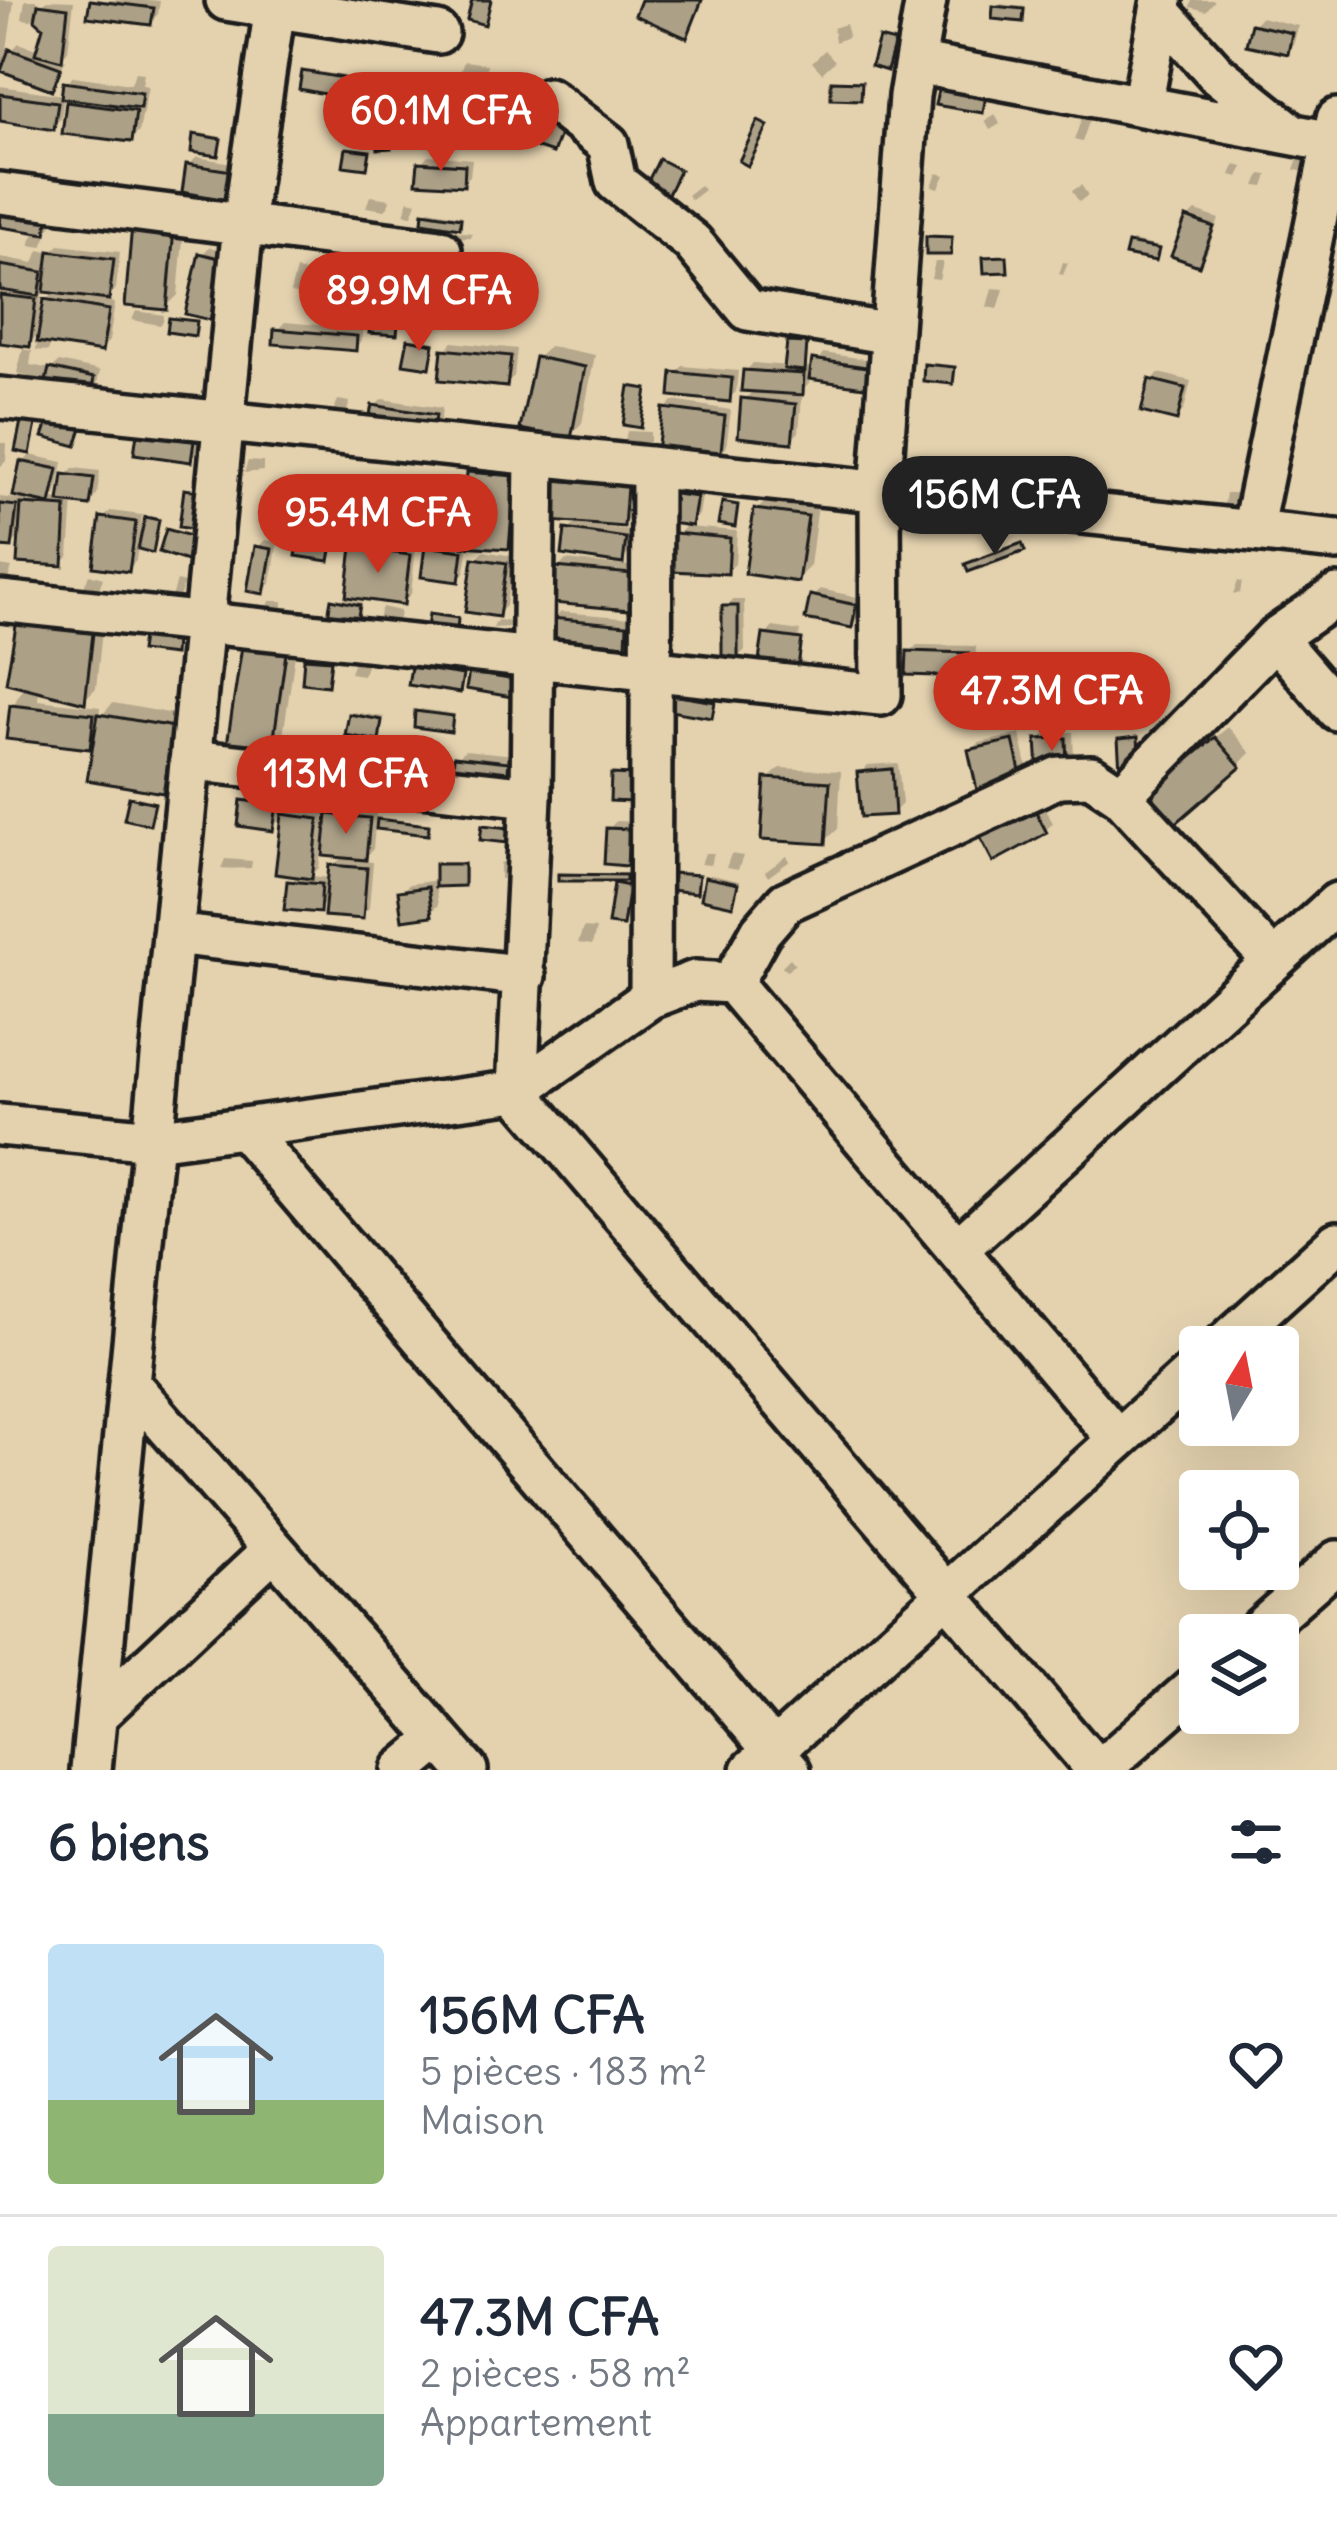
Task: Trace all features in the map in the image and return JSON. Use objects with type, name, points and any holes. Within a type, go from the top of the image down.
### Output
[{"type":"street","points":[[226,0],[438,33]]},
{"type":"street","points":[[0,601],[881,694],[880,492],[915,63],[926,0]]},
{"type":"street","points":[[91,1770],[243,224],[275,4]]},
{"type":"street","points":[[1142,106],[1161,5]]},
{"type":"street","points":[[1161,5],[1217,74],[1293,135]]},
{"type":"street","points":[[915,63],[1293,135],[1335,134],[1252,531]]},
{"type":"street","points":[[548,98],[608,144],[616,182],[692,242],[748,310],[891,334]]},
{"type":"street","points":[[0,193],[441,250]]},
{"type":"street","points":[[0,398],[1337,540]]},
{"type":"street","points":[[535,455],[531,797],[518,1091],[1098,1770],[1179,1700]]},
{"type":"street","points":[[650,998],[652,467]]},
{"type":"street","points":[[1121,796],[1275,638],[1337,595]]},
{"type":"street","points":[[1275,638],[1337,710]]},
{"type":"street","points":[[190,760],[531,797]]},
{"type":"street","points":[[732,982],[760,931],[786,902],[1059,777],[1091,776],[1121,796],[1273,961]]},
{"type":"street","points":[[958,1249],[1337,903]]},
{"type":"street","points":[[173,934],[525,976]]},
{"type":"street","points":[[0,1125],[153,1141],[518,1091],[650,998],[695,981],[732,982],[1118,1440]]},
{"type":"street","points":[[244,1129],[772,1764],[948,1595],[1179,1385]]},
{"type":"street","points":[[1244,1326],[1337,1242]]},
{"type":"street","points":[[129,1383],[466,1770]]},
{"type":"street","points":[[97,1715],[274,1549]]},
{"type":"street","points":[[1277,1614],[1337,1561]]},
{"type":"street","points":[[402,1770],[440,1739]]},
{"type":"building","points":[[90,0],[154,8],[151,25],[87,17]]},
{"type":"building","points":[[472,0],[491,0],[485,25],[467,20]]},
{"type":"building","points":[[641,0],[702,0],[687,38],[635,15]]},
{"type":"building","points":[[38,4],[68,8],[62,61],[35,54],[43,27],[35,20]]},
{"type":"building","points":[[993,6],[1024,9],[1023,22],[992,19]]},
{"type":"building","points":[[1251,24],[1292,33],[1288,54],[1246,45]]},
{"type":"building","points":[[879,38],[895,42],[887,71],[871,66]]},
{"type":"building","points":[[9,49],[61,68],[52,90],[1,71]]},
{"type":"building","points":[[302,71],[343,78],[340,97],[299,89]]},
{"type":"building","points":[[831,81],[862,82],[861,100],[831,99]]},
{"type":"building","points":[[63,82],[142,93],[140,108],[61,98]]},
{"type":"building","points":[[939,86],[986,95],[983,113],[935,105]]},
{"type":"building","points":[[0,94],[58,102],[54,130],[0,121]]},
{"type":"building","points":[[503,94],[532,105],[527,117],[498,106]]},
{"type":"building","points":[[478,98],[481,127],[458,130],[455,101]]},
{"type":"building","points":[[66,102],[136,111],[132,142],[62,134]]},
{"type":"building","points":[[389,120],[391,148],[378,149],[376,121]]},
{"type":"building","points":[[538,121],[562,129],[553,153],[529,145]]},
{"type":"building","points":[[758,121],[768,126],[748,166],[739,161]]},
{"type":"building","points":[[193,134],[221,139],[218,156],[191,152]]},
{"type":"building","points":[[346,148],[370,151],[367,169],[343,166]]},
{"type":"building","points":[[659,159],[680,170],[667,196],[646,185]]},
{"type":"building","points":[[418,162],[465,165],[464,186],[416,183]]},
{"type":"building","points":[[186,164],[232,171],[227,200],[182,192]]},
{"type":"building","points":[[0,208],[49,215],[46,234],[0,227]]},
{"type":"building","points":[[423,212],[461,218],[460,228],[422,222]]},
{"type":"building","points":[[1186,217],[1214,227],[1199,266],[1171,256]]},
{"type":"building","points":[[132,225],[174,229],[167,310],[125,306]]},
{"type":"building","points":[[926,236],[952,237],[951,255],[926,255]]},
{"type":"building","points":[[1128,243],[1159,249],[1156,261],[1125,255]]},
{"type":"building","points":[[325,249],[371,254],[369,277],[323,272]]},
{"type":"building","points":[[49,251],[114,259],[109,300],[44,292]]},
{"type":"building","points":[[199,253],[223,259],[210,320],[185,314]]},
{"type":"building","points":[[1007,256],[1008,272],[984,273],[983,257]]},
{"type":"building","points":[[413,261],[450,266],[446,289],[410,283]]},
{"type":"building","points":[[0,265],[43,272],[39,296],[0,290]]},
{"type":"building","points":[[0,295],[36,299],[30,347],[0,343]]},
{"type":"building","points":[[44,299],[109,310],[102,352],[37,342]]},
{"type":"building","points":[[371,308],[399,311],[397,335],[369,333]]},
{"type":"building","points":[[169,318],[197,321],[195,336],[167,332]]},
{"type":"building","points":[[274,329],[357,336],[356,351],[273,344]]},
{"type":"building","points":[[408,339],[434,344],[430,368],[403,364]]},
{"type":"building","points":[[787,342],[807,343],[805,371],[784,369]]},
{"type":"building","points":[[442,349],[511,356],[507,387],[439,380]]},
{"type":"building","points":[[535,357],[585,367],[571,439],[520,429]]},
{"type":"building","points":[[812,359],[880,369],[878,389],[809,379]]},
{"type":"building","points":[[924,364],[955,367],[953,384],[923,381]]},
{"type":"building","points":[[49,368],[94,378],[90,400],[44,390]]},
{"type":"building","points":[[743,370],[804,374],[803,395],[741,391]]},
{"type":"building","points":[[672,372],[732,378],[730,402],[670,396]]},
{"type":"building","points":[[1149,379],[1185,388],[1177,421],[1141,412]]},
{"type":"building","points":[[629,386],[647,389],[641,428],[623,425]]},
{"type":"building","points":[[741,398],[796,404],[792,443],[738,437]]},
{"type":"building","points":[[372,405],[436,415],[434,429],[369,419]]},
{"type":"building","points":[[663,408],[725,416],[720,459],[657,450]]},
{"type":"building","points":[[22,416],[37,419],[30,454],[15,451]]},
{"type":"building","points":[[49,419],[82,428],[76,446],[43,437]]},
{"type":"building","points":[[137,433],[194,441],[191,462],[134,454]]},
{"type":"building","points":[[20,461],[58,469],[50,504],[13,496]]},
{"type":"building","points":[[467,472],[515,476],[509,549],[461,546]]},
{"type":"building","points":[[63,474],[94,478],[90,506],[59,502]]},
{"type":"building","points":[[553,480],[627,486],[624,527],[550,521]]},
{"type":"building","points":[[184,489],[198,491],[193,529],[179,527]]},
{"type":"building","points":[[668,493],[697,497],[692,526],[663,522]]},
{"type":"building","points":[[722,502],[738,505],[735,527],[718,524]]},
{"type":"building","points":[[0,504],[17,506],[12,548],[0,547]]},
{"type":"building","points":[[21,504],[66,507],[63,566],[17,563]]},
{"type":"building","points":[[754,509],[808,516],[798,582],[745,574]]},
{"type":"building","points":[[100,517],[136,522],[129,572],[93,567]]},
{"type":"building","points":[[145,517],[159,520],[153,553],[138,549]]},
{"type":"building","points":[[166,529],[194,537],[187,561],[159,552]]},
{"type":"building","points":[[565,529],[626,538],[623,564],[562,555]]},
{"type":"building","points":[[674,533],[730,538],[728,574],[672,571]]},
{"type":"building","points":[[299,539],[332,545],[329,561],[296,556]]},
{"type":"building","points":[[1022,543],[1025,551],[968,572],[965,564]]},
{"type":"building","points":[[255,546],[272,549],[264,594],[247,591]]},
{"type":"building","points":[[425,546],[463,551],[459,582],[421,577]]},
{"type":"building","points":[[352,547],[410,555],[404,605],[346,597]]},
{"type":"building","points":[[473,558],[507,563],[499,617],[465,612]]},
{"type":"building","points":[[555,567],[633,574],[630,610],[552,603]]},
{"type":"building","points":[[810,595],[856,605],[852,628],[805,619]]},
{"type":"building","points":[[331,599],[360,605],[357,621],[328,616]]},
{"type":"building","points":[[722,606],[738,606],[738,661],[722,661]]},
{"type":"building","points":[[429,614],[458,618],[457,631],[427,628]]},
{"type":"building","points":[[551,618],[627,625],[626,645],[549,638]]},
{"type":"building","points":[[17,620],[93,633],[85,703],[6,683]]},
{"type":"building","points":[[763,634],[802,639],[798,666],[759,661]]},
{"type":"building","points":[[142,637],[175,640],[174,655],[140,651]]},
{"type":"building","points":[[242,646],[286,653],[271,758],[226,751]]},
{"type":"building","points":[[907,651],[969,653],[969,677],[906,675]]},
{"type":"building","points":[[304,658],[331,660],[328,686],[302,683]]},
{"type":"building","points":[[1133,665],[1136,683],[1067,693],[1064,676]]},
{"type":"building","points":[[411,667],[463,675],[460,693],[408,685]]},
{"type":"building","points":[[469,672],[515,680],[512,697],[466,689]]},
{"type":"building","points":[[667,694],[715,702],[712,718],[665,710]]},
{"type":"building","points":[[10,705],[94,714],[90,749],[6,739]]},
{"type":"building","points":[[415,711],[453,716],[451,732],[414,727]]},
{"type":"building","points":[[98,714],[174,727],[163,793],[87,780]]},
{"type":"building","points":[[349,714],[382,720],[379,741],[345,735]]},
{"type":"building","points":[[1138,737],[1140,769],[1120,770],[1118,739]]},
{"type":"building","points":[[1215,737],[1241,767],[1173,826],[1146,795]]},
{"type":"building","points":[[1066,738],[1067,769],[1038,770],[1036,739]]},
{"type":"building","points":[[1013,740],[1022,780],[977,790],[968,750]]},
{"type":"building","points":[[454,756],[509,762],[506,785],[452,779]]},
{"type":"building","points":[[892,769],[895,815],[861,817],[857,772]]},
{"type":"building","points":[[611,774],[633,775],[632,802],[610,801]]},
{"type":"building","points":[[765,778],[830,782],[826,844],[761,840]]},
{"type":"building","points":[[129,797],[155,803],[150,825],[124,819]]},
{"type":"building","points":[[241,800],[277,805],[273,831],[238,826]]},
{"type":"building","points":[[1034,808],[1047,833],[993,862],[980,837]]},
{"type":"building","points":[[282,814],[319,819],[312,879],[275,874]]},
{"type":"building","points":[[327,814],[370,818],[366,860],[323,856]]},
{"type":"building","points":[[377,819],[429,825],[428,835],[376,829]]},
{"type":"building","points":[[482,825],[510,828],[508,843],[480,840]]},
{"type":"building","points":[[606,828],[629,829],[627,866],[604,864]]},
{"type":"building","points":[[435,864],[464,864],[464,886],[435,887]]},
{"type":"building","points":[[329,865],[367,868],[363,919],[324,916]]},
{"type":"building","points":[[671,873],[699,875],[697,893],[670,890]]},
{"type":"building","points":[[558,874],[626,875],[626,881],[558,881]]},
{"type":"building","points":[[705,877],[738,884],[733,906],[701,899]]},
{"type":"building","points":[[287,881],[322,884],[320,913],[284,910]]},
{"type":"building","points":[[614,883],[629,886],[623,926],[608,924]]},
{"type":"building","points":[[428,887],[432,916],[402,920],[398,891]]}]
